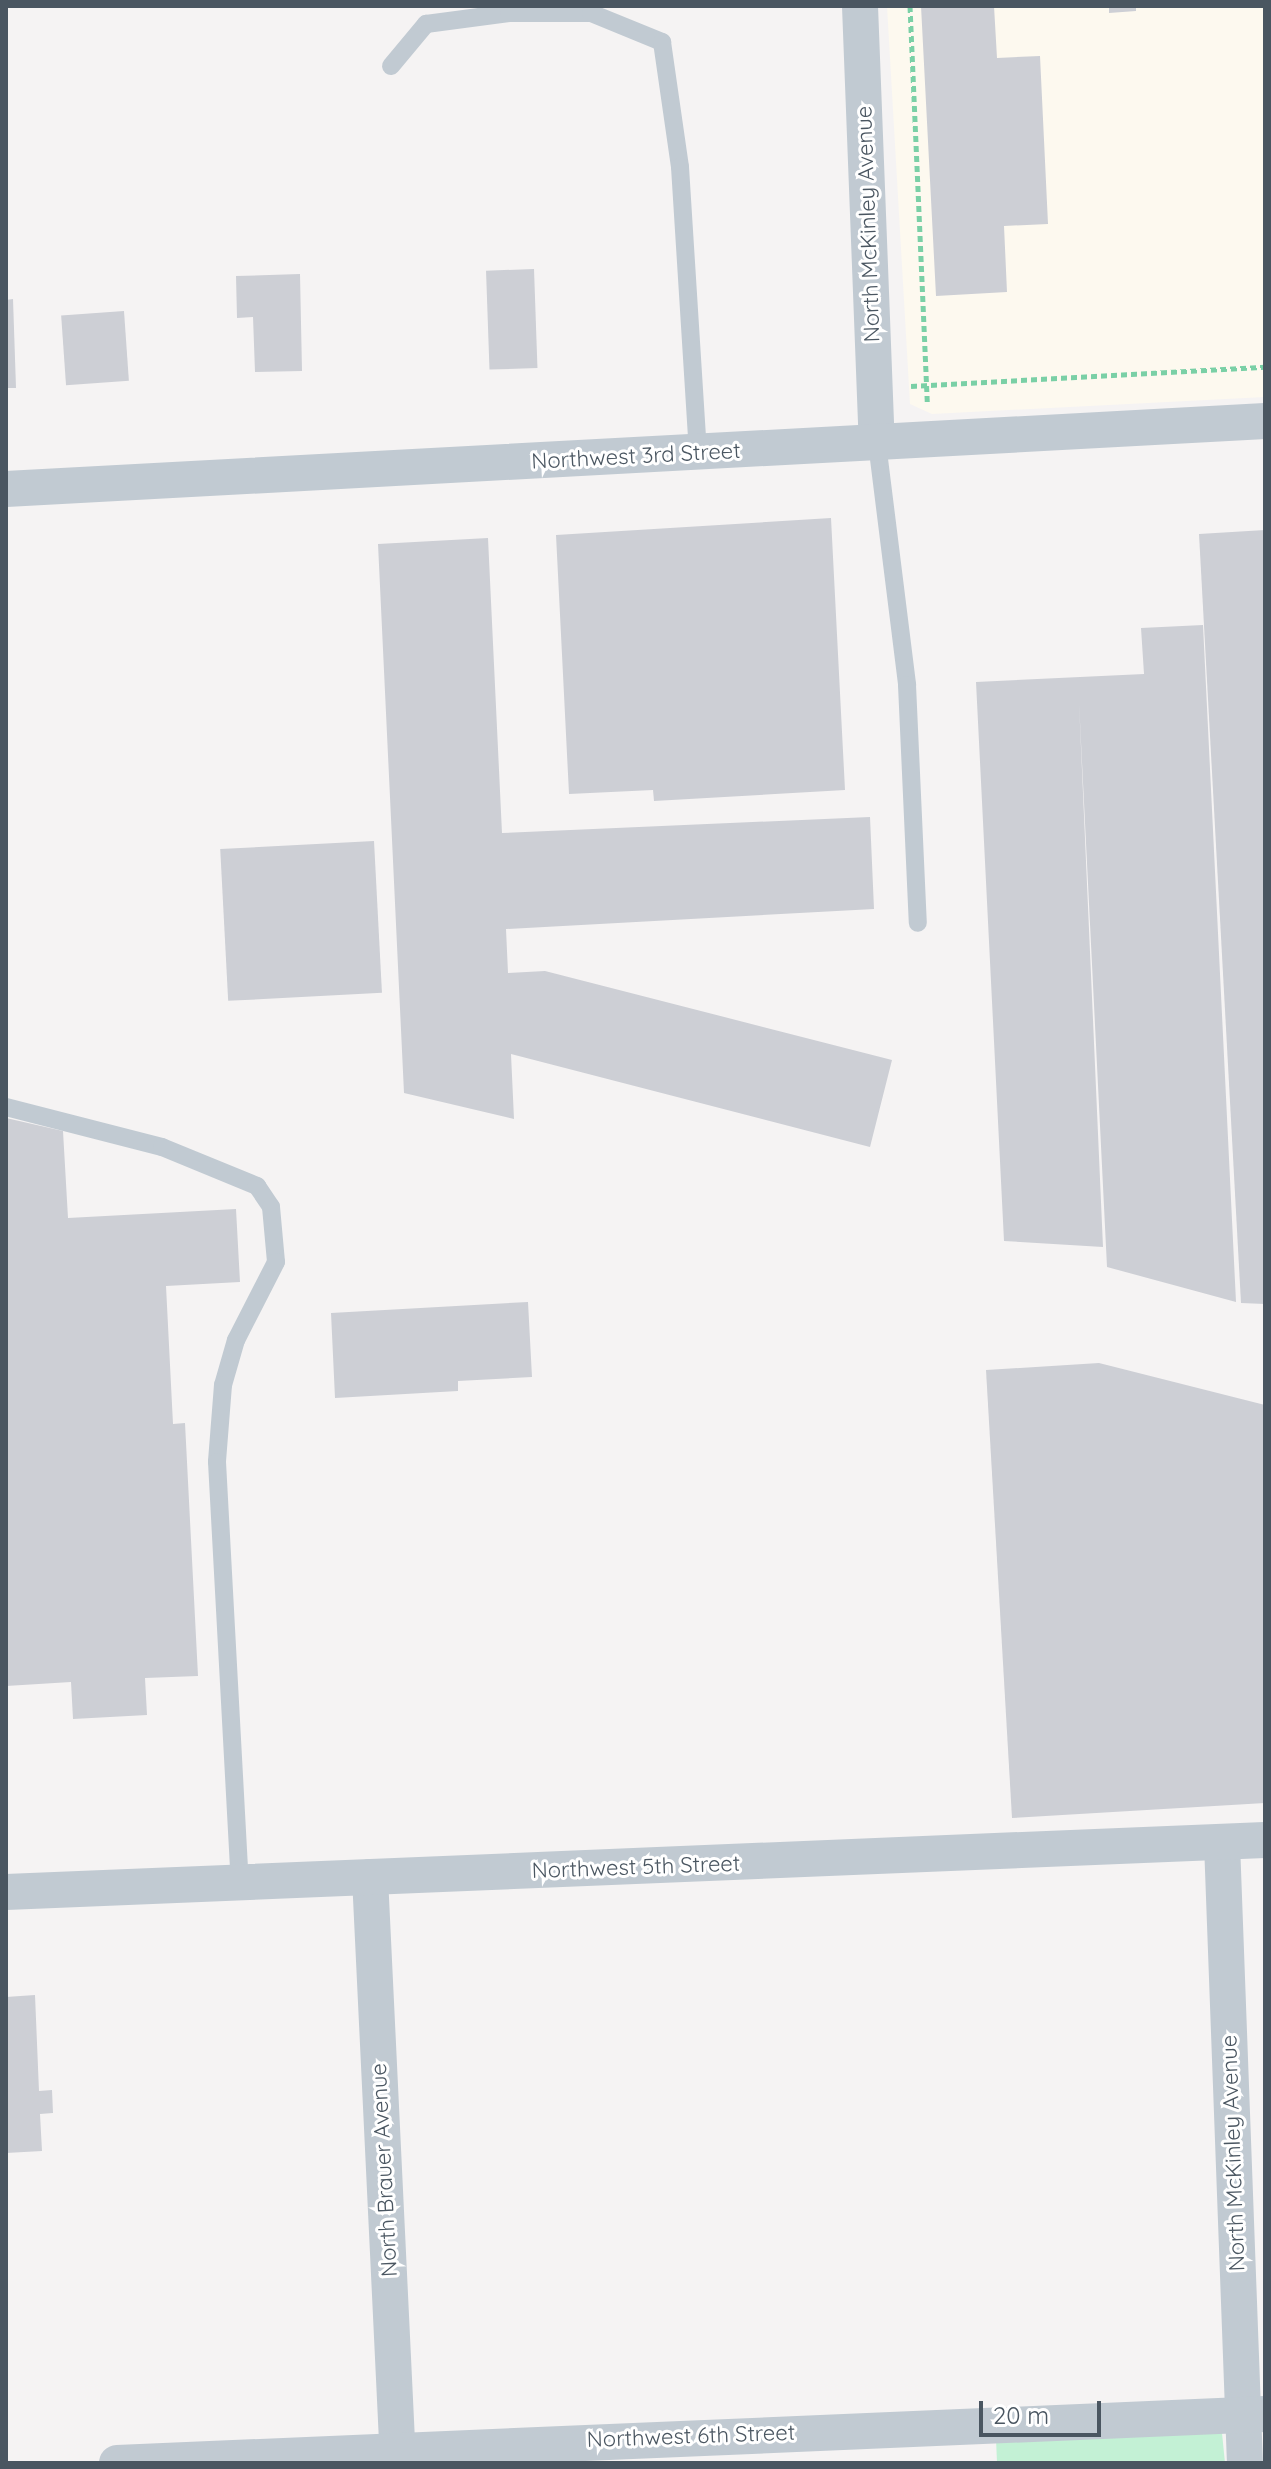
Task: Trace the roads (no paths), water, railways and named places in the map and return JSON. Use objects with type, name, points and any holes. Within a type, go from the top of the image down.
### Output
[{"type":"street","name":"North McKinley Avenue","points":[[860,6],[877,443]]},
{"type":"street","name":"Northwest 3rd Street","points":[[6,489],[1265,421]]},
{"type":"street","name":"Northwest 5th Street","points":[[6,1892],[1265,1840]]},
{"type":"street","name":"North McKinley Avenue","points":[[1222,1843],[1254,2415],[1245,2463]]},
{"type":"street","name":"North Brauer Avenue","points":[[370,1877],[397,2455]]},
{"type":"street","name":"Northwest 6th Street","points":[[117,2463],[397,2455],[1254,2415]]},
{"type":"lane","points":[[391,66],[426,24],[509,13],[591,13],[662,42],[680,167],[698,452]]},
{"type":"lane","points":[[877,443],[907,685],[918,923]]},
{"type":"lane","points":[[6,1107],[162,1147],[257,1186],[271,1207],[276,1262],[236,1340],[223,1385],[217,1462],[240,1883]]}]
